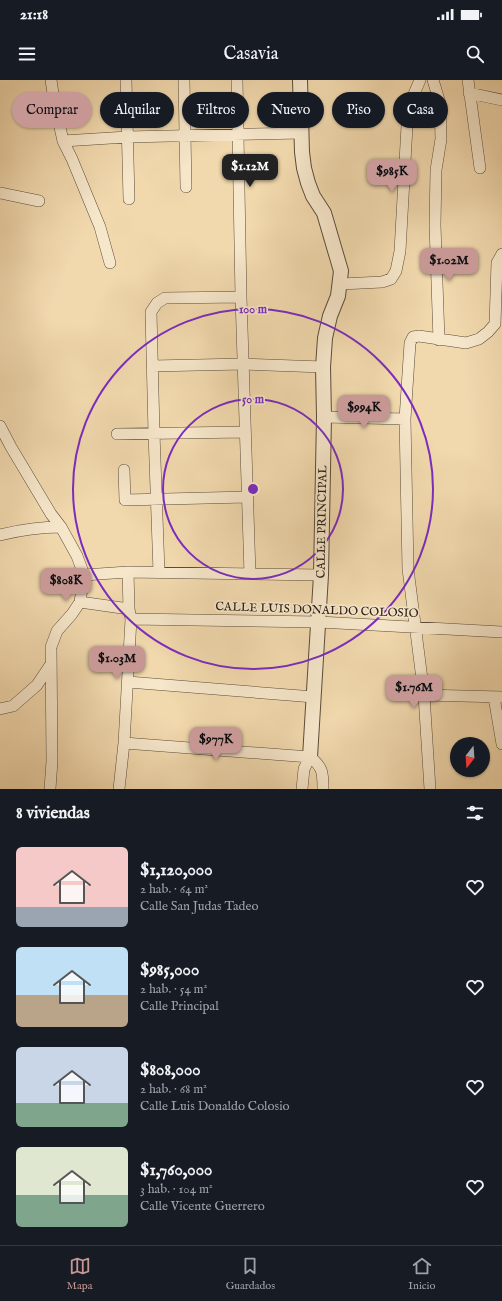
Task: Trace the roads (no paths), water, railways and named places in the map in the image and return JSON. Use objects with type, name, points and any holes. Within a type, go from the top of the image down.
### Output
[{"type":"street","points":[[51,80],[63,141],[100,227],[110,263]]},
{"type":"street","points":[[126,80],[129,199]]},
{"type":"street","points":[[184,80],[186,187]]},
{"type":"street","points":[[238,80],[237,134],[250,574]]},
{"type":"street","points":[[63,141],[127,137],[302,133],[300,80]]},
{"type":"street","points":[[341,284],[382,282],[391,279],[396,271],[400,251],[408,108],[420,80]]},
{"type":"street","points":[[433,80],[440,103],[441,132],[436,170],[435,225],[439,340]]},
{"type":"street","points":[[468,80],[480,168]]},
{"type":"street","points":[[469,93],[502,100]]},
{"type":"street","name":"CALLE PRINCIPAL","points":[[302,133],[303,163],[308,183],[313,196],[324,213],[341,271],[341,284],[338,296],[330,316],[324,338],[324,417],[319,622],[310,756],[304,769],[302,789]]},
{"type":"street","points":[[0,192],[39,201]]},
{"type":"street","points":[[430,789],[424,695],[408,569],[405,418],[410,343],[413,337],[419,336],[466,343],[479,339],[499,324],[497,263],[502,254]]},
{"type":"street","points":[[159,572],[151,312],[157,303],[165,298],[241,297]]},
{"type":"street","points":[[152,366],[243,364],[323,367]]},
{"type":"street","points":[[324,417],[405,418]]},
{"type":"street","points":[[0,426],[51,514],[61,527],[77,556],[84,575],[80,602],[57,631],[51,647],[52,761],[50,789]]},
{"type":"street","points":[[117,434],[245,432]]},
{"type":"street","points":[[124,470],[125,500],[247,497]]},
{"type":"street","points":[[0,535],[40,527],[61,527]]},
{"type":"street","points":[[84,575],[128,572],[159,572],[321,575]]},
{"type":"street","points":[[119,789],[128,682],[130,614],[128,572]]},
{"type":"street","name":"CALLE LUIS DONALDO COLOSIO","points":[[80,602],[130,614],[416,626],[502,632]]},
{"type":"street","points":[[0,709],[13,706],[37,685],[51,664]]},
{"type":"street","points":[[128,682],[314,697]]},
{"type":"street","points":[[424,695],[498,697],[502,744]]},
{"type":"street","points":[[124,743],[310,756],[318,763],[323,776],[323,789]]}]
